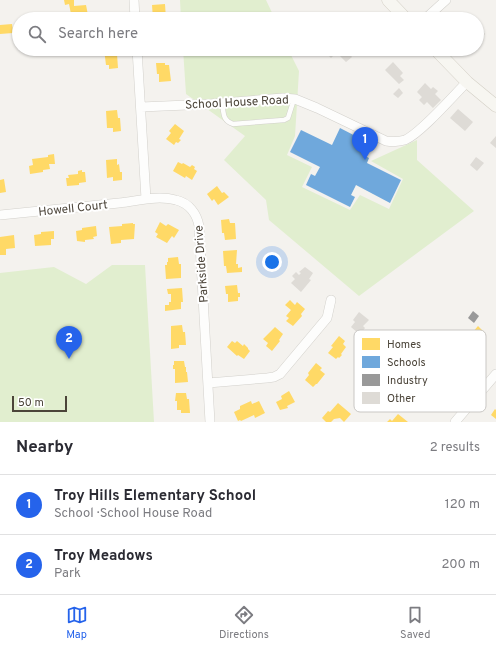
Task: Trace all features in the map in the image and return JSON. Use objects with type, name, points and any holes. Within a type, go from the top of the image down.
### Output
[{"type":"main road","points":[[388,0],[399,12]]},
{"type":"main road","points":[[442,56],[467,82],[496,106]]},
{"type":"street","points":[[134,0],[135,12]]},
{"type":"street","points":[[433,12],[446,0]]},
{"type":"street","points":[[137,56],[146,199]]},
{"type":"street","name":"School House Road","points":[[141,107],[283,98],[294,99],[317,108],[386,141],[401,141],[410,137],[423,126],[467,82]]},
{"type":"street","name":"Parkside Drive","points":[[146,199],[165,198],[177,200],[190,208],[198,221],[210,422]]},
{"type":"street","name":"Howell Court","points":[[0,215],[124,203],[146,199]]},
{"type":"street","points":[[208,383],[267,378],[280,374],[327,318],[331,300]]},
{"type":"street","points":[[486,386],[496,374]]},
{"type":"street","points":[[455,422],[464,412]]},
{"type":"lane","points":[[222,103],[225,118],[233,124],[284,120],[288,118],[294,99]]},
{"type":"green space","points":[[180,0],[266,0],[272,12],[181,12]]},
{"type":"green space","points":[[183,56],[292,56],[299,71],[295,136],[287,155],[312,167],[302,187],[350,210],[360,195],[389,209],[403,179],[371,161],[417,140],[417,160],[474,211],[359,296],[269,220],[266,200],[224,160],[245,136],[186,94]]},
{"type":"green space","points":[[112,265],[145,265],[154,422],[0,422],[0,273],[54,267],[86,284]]},
{"type":"building: Homes","points":[[64,0],[74,0],[74,6],[86,5],[87,12],[71,12],[69,4],[65,5]]},
{"type":"building: Homes","points":[[165,4],[166,12],[152,12],[152,5]]},
{"type":"building: Homes","points":[[12,24],[12,33],[0,34],[0,25]]},
{"type":"building: Homes","points":[[105,56],[117,56],[118,68],[109,69],[109,65],[106,65]]},
{"type":"building: Homes","points":[[156,63],[165,63],[165,65],[169,65],[171,81],[159,82],[159,74],[157,74]]},
{"type":"building: Homes","points":[[117,110],[118,118],[120,118],[121,131],[113,132],[113,128],[107,128],[106,111]]},
{"type":"building: Homes","points":[[175,124],[184,131],[179,139],[181,140],[178,143],[176,142],[174,145],[166,139],[171,133],[169,131]]},
{"type":"building: Homes","points":[[54,154],[55,164],[49,164],[50,169],[43,170],[43,172],[30,174],[29,166],[33,165],[32,159],[48,157],[48,155]]},
{"type":"building: Homes","points":[[117,159],[117,165],[119,164],[120,172],[122,172],[122,180],[113,181],[113,177],[107,178],[106,160]]},
{"type":"building: Homes","points":[[178,162],[190,167],[192,165],[195,167],[194,169],[197,171],[192,180],[173,171]]},
{"type":"building: Homes","points":[[82,170],[82,172],[85,172],[86,182],[79,183],[79,185],[67,186],[66,178],[69,178],[68,175],[78,174],[78,171]]},
{"type":"building: Homes","points":[[4,179],[6,192],[0,193],[0,180]]},
{"type":"building: Homes","points":[[217,186],[222,193],[224,192],[229,197],[218,205],[214,199],[212,201],[207,194]]},
{"type":"building: Homes","points":[[229,219],[230,223],[235,223],[236,239],[225,240],[224,233],[222,233],[221,220]]},
{"type":"building: Homes","points":[[160,222],[166,226],[168,224],[179,230],[174,238],[172,236],[167,243],[156,237],[158,234],[155,232]]},
{"type":"building: Homes","points":[[133,223],[135,224],[134,239],[121,240],[121,243],[111,244],[109,227]]},
{"type":"building: Homes","points":[[96,226],[97,236],[93,237],[94,239],[85,240],[85,242],[77,241],[76,231],[82,230],[82,228]]},
{"type":"building: Homes","points":[[54,231],[54,239],[51,239],[51,245],[35,246],[34,235],[41,234],[41,232]]},
{"type":"building: Homes","points":[[14,235],[15,248],[6,249],[6,255],[0,255],[0,237]]},
{"type":"building: Homes","points":[[237,250],[236,264],[238,264],[238,268],[242,267],[242,272],[227,273],[226,266],[224,266],[223,251]]},
{"type":"building: Homes","points":[[178,257],[179,264],[181,264],[181,278],[166,279],[165,265],[167,265],[168,258]]},
{"type":"building: Homes","points":[[237,285],[238,293],[240,293],[238,301],[228,302],[228,294],[226,294],[225,286]]},
{"type":"building: Homes","points":[[182,288],[183,302],[181,302],[181,309],[165,311],[165,305],[169,305],[169,302],[171,302],[171,294],[168,294],[167,289]]},
{"type":"building: Homes","points":[[290,300],[295,305],[297,302],[305,309],[301,314],[302,316],[293,326],[286,321],[289,318],[286,316],[291,310],[285,305]]},
{"type":"building: Homes","points":[[182,325],[183,332],[185,332],[186,345],[179,345],[179,348],[171,349],[171,326]]},
{"type":"building: Homes","points":[[478,326],[482,330],[475,330]]},
{"type":"building: Homes","points":[[275,327],[283,334],[279,340],[280,341],[272,351],[266,346],[268,343],[263,339]]},
{"type":"building: Homes","points":[[339,336],[345,341],[343,344],[346,347],[341,354],[342,355],[336,359],[328,353],[333,347],[331,346]]},
{"type":"building: Homes","points":[[232,341],[235,343],[237,341],[243,346],[244,344],[250,351],[244,359],[238,355],[237,356],[227,347]]},
{"type":"building: Homes","points":[[174,361],[184,361],[188,382],[175,383],[175,369],[173,369]]},
{"type":"building: Homes","points":[[316,363],[322,368],[320,370],[325,374],[313,387],[305,380],[309,375],[308,373]]},
{"type":"building: Homes","points":[[289,391],[295,402],[287,406],[288,408],[280,410],[276,402],[282,399],[281,396]]},
{"type":"building: Homes","points":[[176,393],[186,393],[187,399],[189,399],[190,413],[181,413],[181,410],[177,410],[177,401],[175,401]]},
{"type":"building: Homes","points":[[251,401],[252,404],[259,401],[265,413],[255,418],[254,415],[238,421],[234,412],[240,409],[240,406]]},
{"type":"building: Homes","points":[[338,403],[351,414],[344,422],[340,418],[334,419],[331,422],[326,422],[322,418]]},
{"type":"building: Homes","points":[[495,409],[496,410],[496,419],[491,415]]},
{"type":"building: Homes","points":[[398,414],[408,422],[387,422],[390,419],[392,421]]},
{"type":"building: Schools","points":[[340,128],[369,143],[363,155],[369,158],[367,163],[401,180],[390,203],[356,185],[351,195],[355,197],[350,207],[306,185],[311,174],[315,176],[320,167],[290,152],[301,130],[332,145]]},
{"type":"building: Industry","points":[[473,311],[479,316],[474,323],[468,318]]},
{"type":"building: Other","points":[[340,56],[351,56],[352,57],[346,62]]},
{"type":"building: Other","points":[[393,62],[403,73],[400,76],[404,80],[399,84],[385,70]]},
{"type":"building: Other","points":[[425,83],[431,89],[433,87],[438,91],[435,94],[441,100],[433,108],[427,102],[424,105],[419,100],[422,97],[417,92]]},
{"type":"building: Other","points":[[399,88],[403,93],[398,98],[393,94]]},
{"type":"building: Other","points":[[458,109],[473,122],[465,131],[450,118]]},
{"type":"building: Other","points":[[496,136],[496,148],[490,143]]},
{"type":"building: Other","points":[[476,157],[484,163],[477,171],[470,165]]},
{"type":"building: Other","points":[[305,267],[313,273],[309,279],[311,280],[301,292],[291,283],[295,279],[292,276],[296,272],[299,275],[301,273],[299,272]]},
{"type":"building: Other","points":[[359,312],[369,320],[363,326],[365,328],[364,330],[354,330],[351,327],[355,322],[353,320]]},
{"type":"place","name":"Troy Hills Elementary School","points":[[365,160]]},
{"type":"place","name":"Troy Meadows","points":[[69,359]]}]
